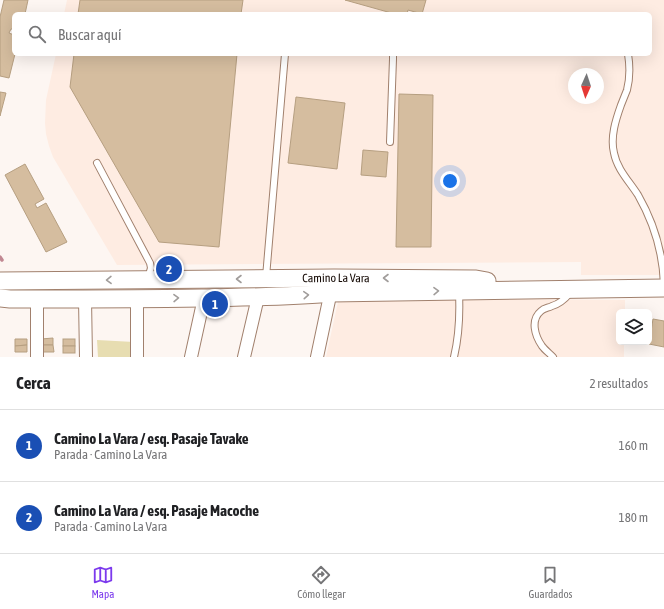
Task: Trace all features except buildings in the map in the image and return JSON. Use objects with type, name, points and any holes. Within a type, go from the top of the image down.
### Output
[{"type":"street","name":"Camino La Vara","points":[[2,280],[266,279],[332,285],[459,291],[664,287]]},
{"type":"street","name":"Camino La Vara","points":[[0,298],[143,299],[258,297],[308,295],[332,285],[476,279],[522,290]]},
{"type":"street","points":[[137,357],[143,299],[148,280]]},
{"type":"street","points":[[317,357],[332,285]]},
{"type":"street","points":[[244,357],[258,297]]},
{"type":"street","points":[[191,357],[204,298]]},
{"type":"street","points":[[37,299],[37,357]]},
{"type":"street","points":[[85,299],[86,357]]},
{"type":"lane","points":[[266,279],[285,56]]},
{"type":"lane","points":[[390,142],[393,56]]},
{"type":"lane","points":[[628,56],[630,71],[629,81],[613,137],[614,152],[619,166],[643,205],[654,229],[662,258],[664,287]]},
{"type":"lane","points":[[97,163],[150,263],[151,268],[148,280]]},
{"type":"lane","points":[[553,357],[546,351],[538,340],[534,321],[546,308],[565,299],[574,289]]},
{"type":"lane","points":[[454,357],[459,324],[459,291]]},
{"type":"shaded area","points":[[67,0],[664,0],[664,275],[581,275],[581,262],[117,265],[53,157],[46,134],[46,100],[56,56],[652,56],[652,12],[64,12]]},
{"type":"shaded area","points":[[339,297],[625,300],[625,309],[616,309],[616,345],[624,345],[624,357],[326,357]]},
{"type":"shaded area","points":[[97,340],[134,342],[135,357],[98,357]]},
{"type":"place","name":"Camino La Vara / esq. Pasaje Macoche","points":[[169,269]]},
{"type":"place","name":"Camino La Vara / esq. Pasaje Tavake","points":[[215,304]]}]
